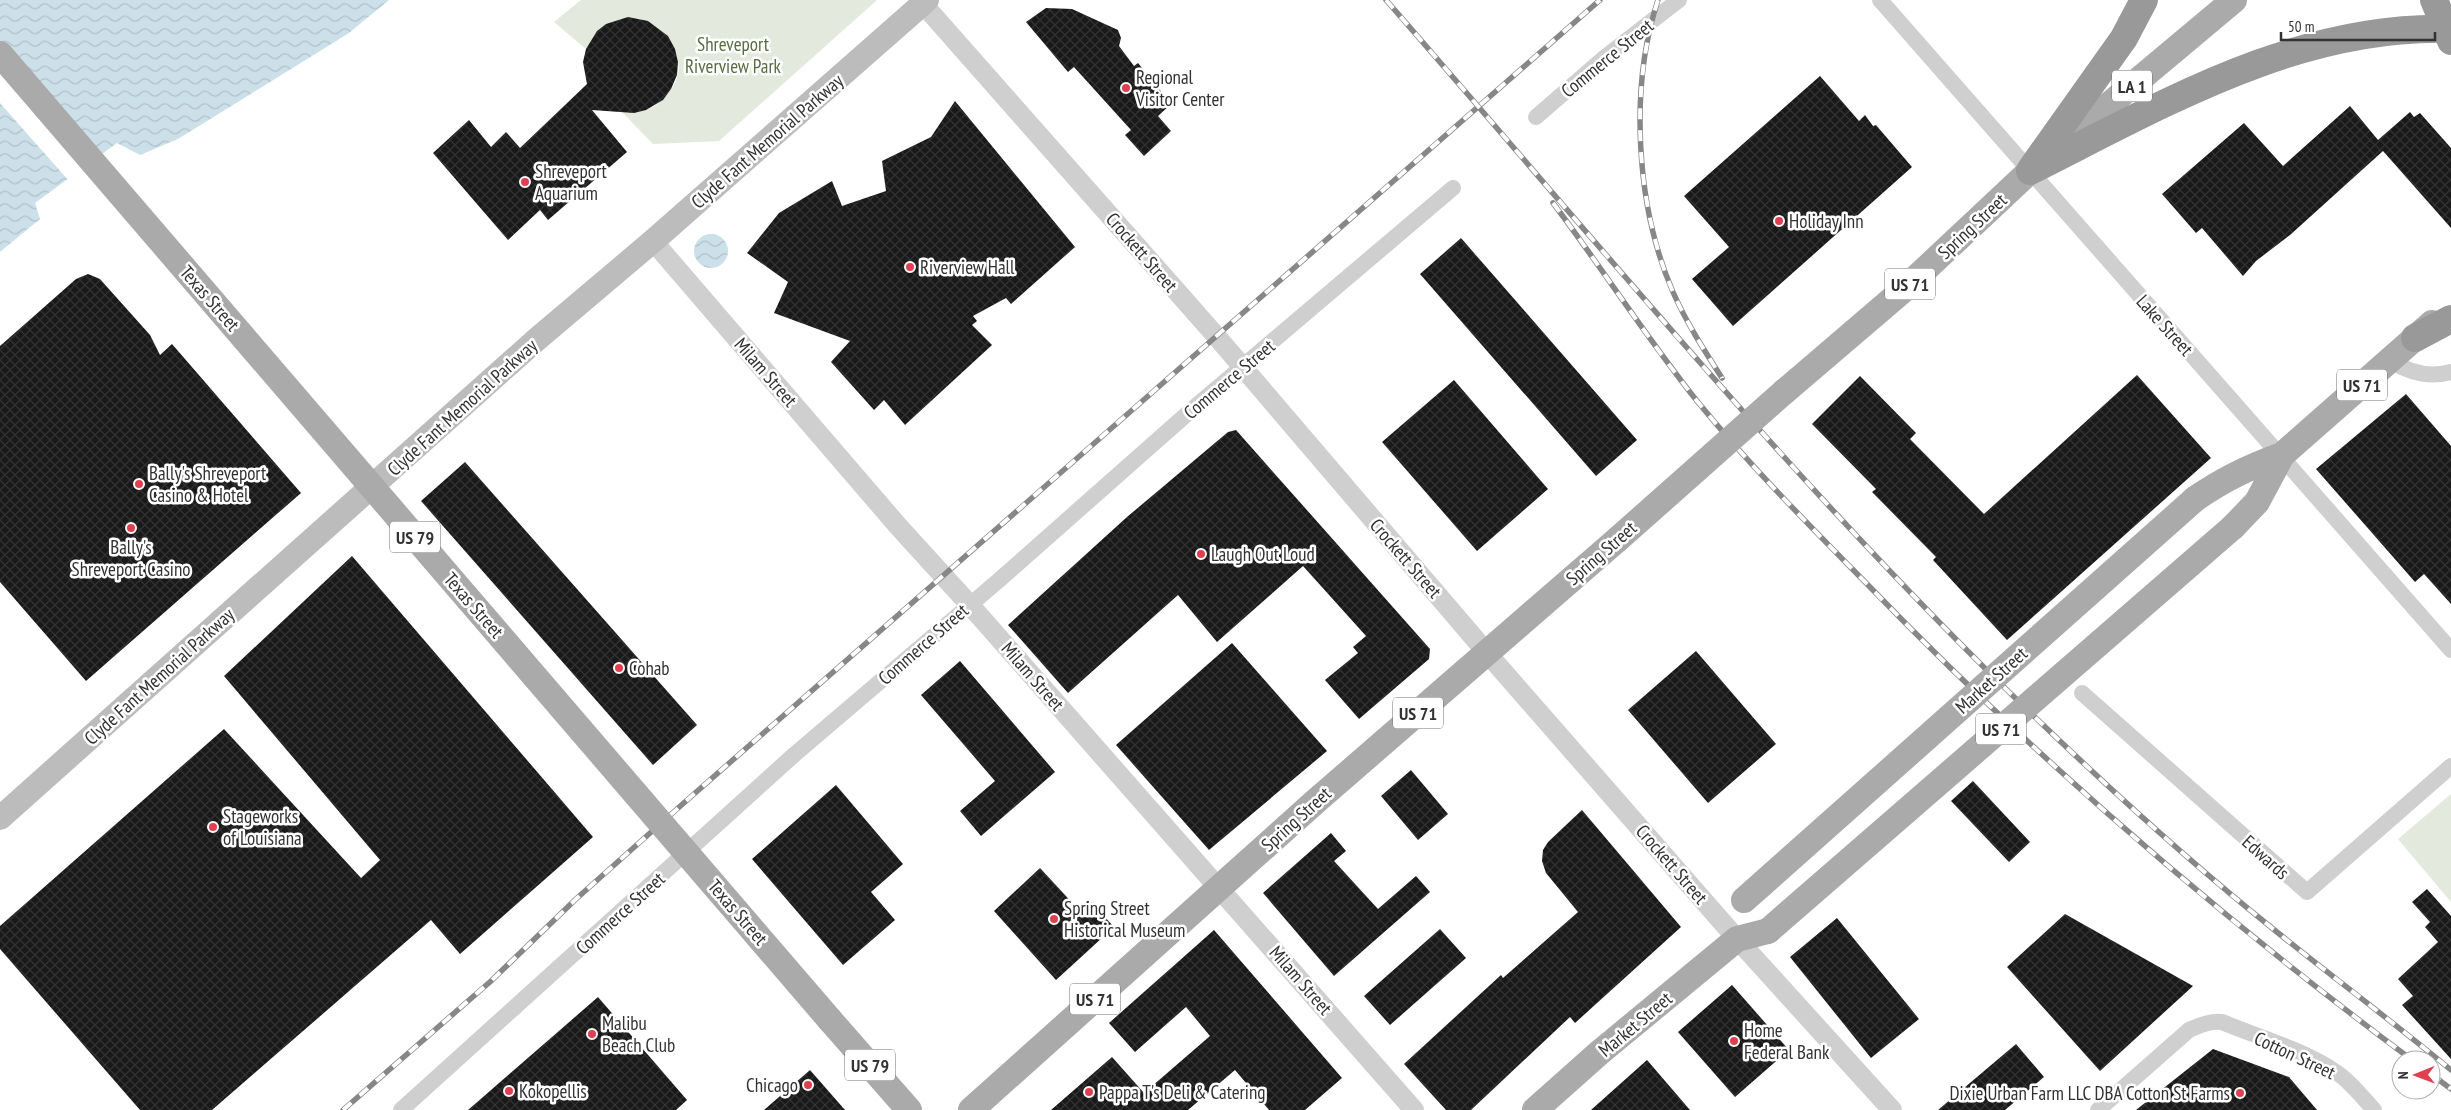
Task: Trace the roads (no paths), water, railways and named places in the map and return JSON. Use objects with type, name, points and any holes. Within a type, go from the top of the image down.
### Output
[{"type":"highway","name":"US 71","points":[[2030,171],[2124,38],[2144,0]]},
{"type":"highway","points":[[2434,0],[2451,42]]},
{"type":"highway","points":[[2030,171],[2199,86],[2270,59],[2358,37],[2426,28],[2451,29]]},
{"type":"highway","points":[[2415,338],[2449,311]]},
{"type":"main road","name":"Spring Street","points":[[971,1110],[1316,801],[1902,291],[2030,171],[2234,0]]},
{"type":"main road","name":"Clyde Fant Memorial Parkway","points":[[0,818],[536,340],[653,241],[925,2]]},
{"type":"main road","name":"Texas Street","points":[[0,54],[909,1110]]},
{"type":"main road","name":"Market Street","points":[[1535,1110],[1599,1054],[1738,940],[1768,932],[2234,527],[2256,502],[2282,456],[2415,338]]},
{"type":"main road","name":"Market Street","points":[[1738,940],[1744,900],[2195,499],[2238,473],[2282,456]]},
{"type":"street","name":"Commerce Street","points":[[1536,117],[1604,58],[1679,0]]},
{"type":"street","name":"Lake Street","points":[[1880,0],[2451,650]]},
{"type":"street","name":"Crockett Street","points":[[925,2],[1244,368],[1487,653],[1738,940],[1892,1110]]},
{"type":"street","name":"Commerce Street","points":[[405,1109],[795,754],[1196,406],[1244,368],[1453,188]]},
{"type":"street","name":"Milam Street","points":[[653,241],[898,526],[1220,888],[1414,1110]]},
{"type":"street","points":[[2390,360],[2404,369],[2419,373],[2441,375],[2451,372]]},
{"type":"street","name":"Edwards","points":[[2082,693],[2306,892],[2451,766]]},
{"type":"street","name":"Cotton Street","points":[[2098,1110],[2189,1030],[2204,1023],[2222,1022],[2314,1060],[2336,1072],[2374,1110]]},
{"type":"water","points":[[0,0],[389,0],[349,33],[178,139],[140,155],[117,143],[35,203],[40,219],[0,252]]},
{"type":"water","points":[[711,234],[718,235],[723,239],[727,244],[727,258],[723,263],[718,267],[711,268],[704,267],[699,263],[695,258],[694,251],[695,244],[699,239],[704,235]]},
{"type":"railway","points":[[1386,0],[1705,368],[1868,548],[1952,636],[2067,748],[2182,853],[2272,928],[2451,1070]]},
{"type":"railway","points":[[343,1110],[491,981],[576,899],[686,801],[1600,0]]},
{"type":"railway","points":[[1658,0],[1649,34],[1643,71],[1640,109],[1644,185],[1651,223],[1673,292],[1689,325],[1722,378]]},
{"type":"railway","points":[[1553,203],[1660,352],[1717,425],[1780,495],[1932,649],[2063,774],[2131,834],[2269,949],[2399,1050]]},
{"type":"railway","points":[[2441,1082],[2451,1089]]},
{"type":"place","name":"Regional Visitor Center","points":[[1126,88]]},
{"type":"place","name":"Shreveport Aquarium","points":[[525,182]]},
{"type":"place","name":"Holiday Inn","points":[[1779,221]]},
{"type":"place","name":"Riverview Hall","points":[[910,267]]},
{"type":"place","name":"Bally's Shreveport Casino & Hotel","points":[[139,484]]},
{"type":"place","name":"Bally's Shreveport Casino","points":[[131,528]]},
{"type":"place","name":"Laugh Out Loud","points":[[1201,554]]},
{"type":"place","name":"Cohab","points":[[619,668]]},
{"type":"place","name":"Stageworks of Louisiana","points":[[213,827]]},
{"type":"place","name":"Spring Street Historical Museum","points":[[1054,919]]},
{"type":"place","name":"Malibu Beach Club","points":[[592,1034]]},
{"type":"place","name":"Home Federal Bank","points":[[1734,1041]]},
{"type":"place","name":"Chicago","points":[[808,1085]]},
{"type":"place","name":"Kokopellis","points":[[509,1091]]},
{"type":"place","name":"Pappa T's Deli & Catering","points":[[1089,1092]]},
{"type":"place","name":"Dixie Urban Farm LLC DBA Cotton St Farms","points":[[2240,1093]]},
{"type":"park label","name":"Shreveport Riverview Park","points":[[733,55]]}]
